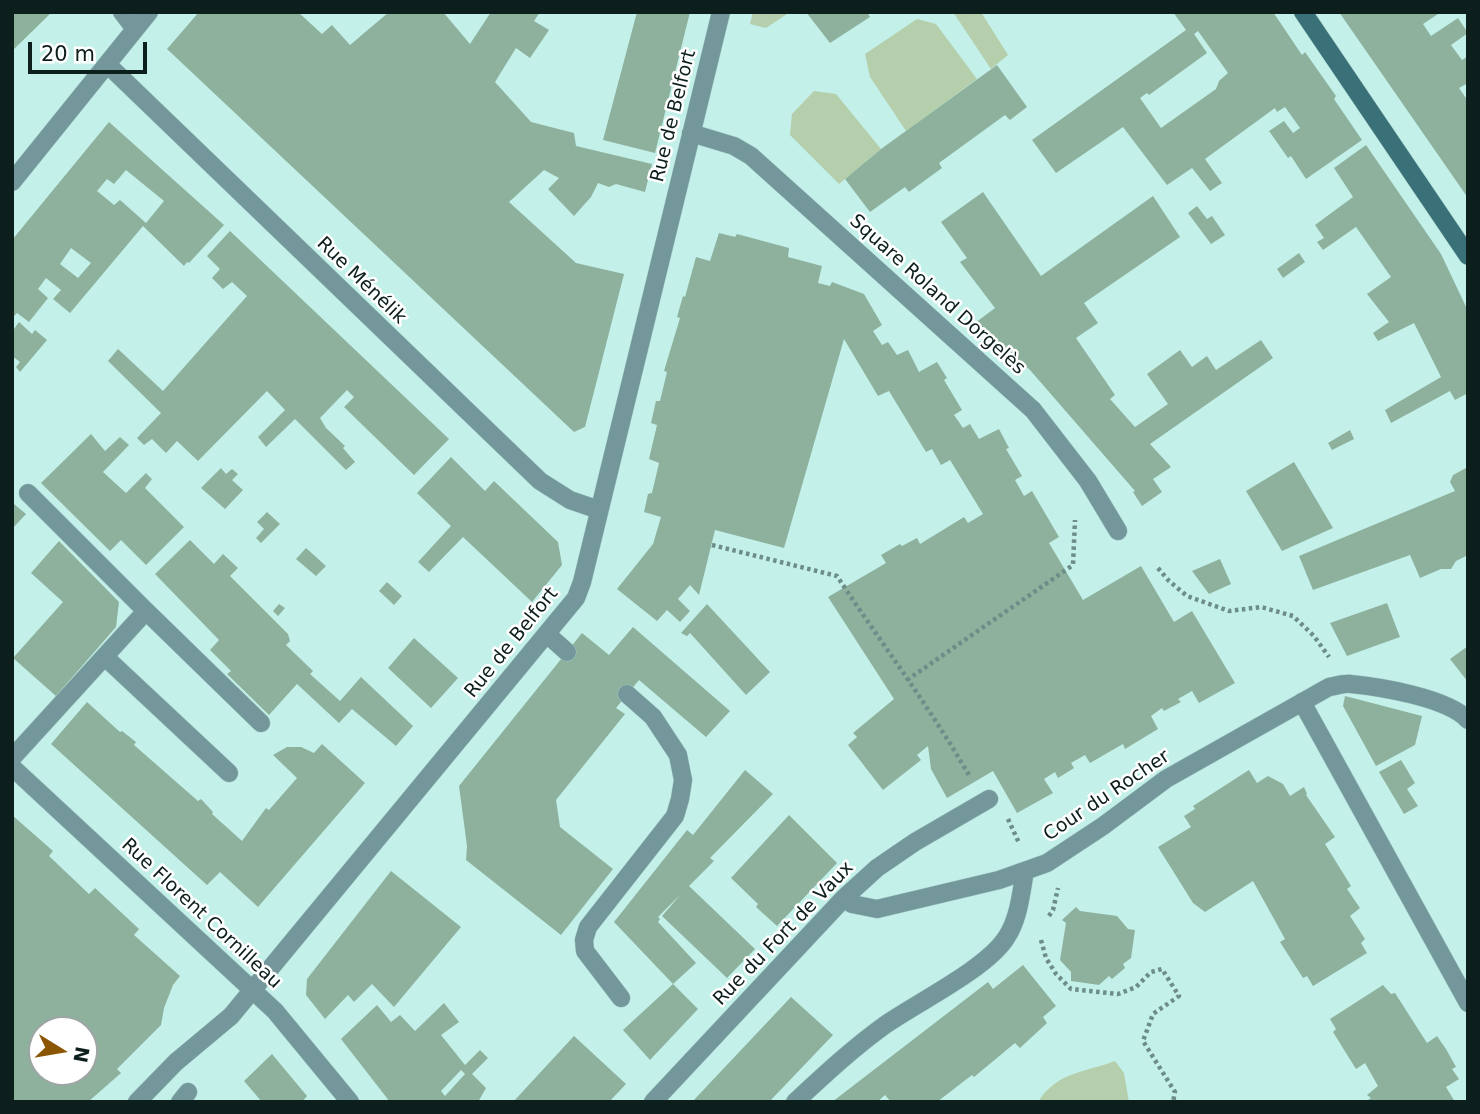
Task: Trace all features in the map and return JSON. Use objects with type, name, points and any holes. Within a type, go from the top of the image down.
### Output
[{"type":"street","points":[[122,12],[135,29]]},
{"type":"street","points":[[12,182],[149,12]]},
{"type":"street","name":"Rue de Belfort","points":[[137,1102],[176,1062],[231,1016],[572,606],[580,591],[721,12]]},
{"type":"street","points":[[1303,12],[1468,256]]},
{"type":"street","name":"Rue Ménélik","points":[[107,64],[540,481],[570,500],[599,510]]},
{"type":"street","name":"Square Roland Dorgelès","points":[[691,133],[734,146],[751,156],[1033,410],[1088,481],[1118,531]]},
{"type":"street","points":[[28,493],[261,723]]},
{"type":"street","points":[[12,758],[146,611]]},
{"type":"street","points":[[548,635],[567,652]]},
{"type":"street","points":[[105,657],[229,773]]},
{"type":"street","name":"Cour du Rocher","points":[[844,898],[852,904],[877,909],[958,891],[1025,871],[1065,852],[1166,779],[1329,687],[1348,684],[1448,705],[1468,720]]},
{"type":"street","points":[[621,998],[585,951],[584,940],[588,928],[675,816],[682,779],[678,755],[667,736],[653,717],[627,694]]},
{"type":"street","points":[[1302,702],[1468,1003]]},
{"type":"street","name":"Rue Florent Cornilleau","points":[[12,767],[252,989],[297,1035],[350,1102]]},
{"type":"street","name":"Rue du Fort de Vaux","points":[[661,1099],[844,898],[877,868],[915,842],[989,799]]},
{"type":"street","points":[[795,1102],[840,1060],[884,1026],[992,956],[1007,937],[1016,916],[1025,871]]},
{"type":"path","points":[[907,680],[1073,565],[1076,514]]},
{"type":"path","points":[[712,545],[837,576],[940,724],[974,783]]},
{"type":"path","points":[[1158,568],[1187,596],[1229,611],[1261,607],[1293,616],[1314,636],[1329,657]]},
{"type":"path","points":[[1005,813],[1017,835]]},
{"type":"path","points":[[1042,925],[1053,910],[1057,896]]},
{"type":"path","points":[[1041,934],[1040,943],[1045,958],[1071,989],[1118,994],[1136,987],[1151,972],[1162,969],[1179,996],[1153,1014],[1143,1041],[1175,1092],[1173,1102]]},
{"type":"green space","points":[[753,12],[790,12],[766,28],[750,24]]},
{"type":"green space","points":[[953,12],[981,12],[1008,55],[991,69]]},
{"type":"green space","points":[[917,19],[936,24],[977,79],[906,131],[870,77],[865,54]]},
{"type":"green space","points":[[814,91],[836,94],[881,149],[839,184],[790,135],[792,114]]},
{"type":"green space","points":[[1115,1061],[1124,1073],[1129,1102],[1038,1102],[1054,1084],[1072,1074]]},
{"type":"building","points":[[12,12],[52,12],[12,51]]},
{"type":"building","points":[[199,12],[298,12],[322,34],[332,25],[350,45],[389,12],[443,12],[470,44],[491,12],[540,12],[534,21],[549,30],[530,58],[516,48],[495,82],[531,122],[574,133],[576,146],[652,164],[645,192],[616,184],[609,187],[598,183],[591,197],[574,216],[548,189],[559,178],[544,170],[509,202],[576,263],[624,274],[585,427],[574,432],[167,49]]},
{"type":"building","points":[[637,12],[690,12],[655,153],[603,140]]},
{"type":"building","points":[[806,12],[867,12],[870,17],[830,43]]},
{"type":"building","points":[[1173,12],[1273,12],[1302,55],[1305,52],[1336,96],[1334,99],[1362,140],[1306,179],[1291,156],[1288,158],[1269,131],[1284,121],[1293,133],[1300,128],[1285,107],[1277,112],[1275,108],[1205,159],[1222,183],[1210,191],[1192,168],[1167,185],[1123,127],[1056,173],[1032,140],[1186,30]],"holes":[[[1198,31],[1228,73],[1219,81],[1216,89],[1161,128],[1140,98],[1147,93],[1149,95],[1207,53],[1194,34]]]},
{"type":"building","points":[[1339,12],[1441,12],[1423,24],[1431,36],[1458,18],[1468,33],[1451,45],[1462,60],[1468,56],[1468,83],[1459,88],[1468,101],[1468,198]]},
{"type":"building","points":[[997,65],[1027,107],[1010,120],[1005,115],[939,163],[942,168],[909,192],[905,187],[870,212],[845,179],[881,149]]},
{"type":"building","points":[[109,122],[224,225],[184,266],[143,226],[70,313],[53,299],[61,290],[46,278],[38,289],[48,298],[29,322],[17,313],[12,318],[12,240]],"holes":[[[126,170],[164,201],[146,223],[120,200],[114,205],[97,191],[107,179],[114,184]],[[71,248],[91,263],[78,278],[60,264]]]},
{"type":"building","points":[[1366,145],[1441,254],[1468,311],[1468,393],[1455,400],[1450,391],[1391,423],[1385,410],[1441,377],[1414,323],[1378,341],[1373,333],[1389,322],[1367,294],[1391,277],[1356,227],[1323,250],[1317,242],[1324,238],[1315,225],[1353,197],[1334,168]]},
{"type":"building","points":[[983,192],[1041,276],[1153,196],[1180,237],[1084,303],[1098,323],[1076,338],[1115,395],[1110,399],[1135,427],[1168,404],[1147,374],[1180,350],[1192,367],[1207,356],[1216,370],[1261,340],[1273,358],[1150,444],[1171,467],[1153,479],[1162,492],[1142,506],[1133,492],[1135,491],[1030,370],[975,323],[995,308],[960,262],[967,258],[941,222]]},
{"type":"building","points":[[1197,206],[1207,219],[1212,216],[1225,235],[1211,244],[1188,213]]},
{"type":"building","points":[[230,231],[449,439],[414,475],[344,407],[354,397],[347,390],[320,418],[326,428],[345,446],[343,448],[355,462],[346,470],[295,419],[266,447],[258,437],[285,410],[267,391],[198,461],[177,441],[166,453],[152,439],[144,445],[137,438],[161,413],[108,361],[118,349],[163,391],[247,296],[232,282],[223,289],[212,278],[220,269],[207,256]]},
{"type":"building","points":[[719,233],[735,237],[737,234],[789,248],[788,257],[822,266],[818,283],[830,286],[832,282],[864,294],[882,325],[873,331],[882,345],[888,342],[897,355],[908,350],[919,372],[937,362],[947,378],[944,380],[962,410],[954,415],[963,428],[970,424],[979,439],[999,429],[1009,448],[1006,449],[1022,476],[1015,480],[1024,496],[1032,491],[1059,537],[1049,543],[1083,600],[1141,566],[1174,622],[1192,611],[1235,683],[1199,703],[1192,691],[1178,699],[1181,702],[1164,711],[1162,708],[1151,716],[1158,729],[1125,749],[1123,744],[1090,763],[1085,755],[1071,763],[1074,768],[1058,778],[1055,772],[1044,779],[1053,793],[1017,813],[993,771],[947,798],[931,769],[928,746],[917,755],[921,760],[883,790],[848,745],[857,737],[853,733],[894,699],[828,597],[886,563],[881,555],[900,544],[902,546],[917,538],[920,544],[964,517],[968,523],[983,514],[950,460],[941,465],[932,449],[926,452],[889,391],[878,396],[844,339],[784,548],[715,530],[699,595],[690,585],[678,599],[690,611],[680,622],[667,610],[657,621],[617,589],[653,544],[661,517],[644,512],[659,463],[649,459],[657,425],[651,423],[656,401],[660,401],[667,372],[664,371],[680,318],[677,317],[696,257],[710,261]]},
{"type":"building","points":[[1299,253],[1305,262],[1283,278],[1277,269]]},
{"type":"building","points":[[19,322],[32,334],[35,330],[47,340],[20,372],[16,367],[20,362],[12,356],[12,327],[14,329]]},
{"type":"building","points":[[1350,430],[1354,439],[1332,450],[1328,443]]},
{"type":"building","points":[[91,434],[105,451],[120,437],[129,445],[103,472],[126,493],[146,473],[152,479],[145,488],[184,527],[146,565],[121,540],[110,551],[41,483]]},
{"type":"building","points":[[451,457],[485,491],[494,481],[558,542],[562,565],[532,602],[463,537],[429,572],[418,562],[451,526],[417,493]]},
{"type":"building","points":[[1294,462],[1333,528],[1282,551],[1246,491]]},
{"type":"building","points":[[1468,467],[1468,555],[1456,561],[1451,569],[1441,569],[1420,578],[1410,555],[1313,590],[1299,556],[1455,491],[1450,482],[1453,475]]},
{"type":"building","points":[[221,468],[226,474],[232,469],[238,474],[232,480],[243,490],[225,509],[201,488]]},
{"type":"building","points":[[12,505],[26,514],[12,529]]},
{"type":"building","points":[[267,512],[280,524],[261,543],[256,538],[264,529],[257,522]]},
{"type":"building","points":[[190,540],[214,564],[223,554],[238,568],[230,576],[288,634],[290,641],[286,645],[313,671],[310,674],[340,701],[361,677],[413,726],[396,746],[352,709],[339,723],[297,684],[269,715],[227,674],[231,671],[210,650],[219,640],[155,574]]},
{"type":"building","points":[[59,541],[119,602],[116,627],[56,696],[13,658],[63,602],[31,573]]},
{"type":"building","points":[[306,548],[326,566],[316,576],[296,559]]},
{"type":"building","points":[[1220,559],[1231,584],[1209,594],[1192,571]]},
{"type":"building","points":[[387,582],[402,596],[394,605],[379,591]]},
{"type":"building","points":[[1387,603],[1400,637],[1347,656],[1330,623]]},
{"type":"building","points":[[279,604],[285,608],[278,616],[273,611]]},
{"type":"building","points":[[707,604],[770,672],[746,695],[690,633],[687,636],[681,633]]},
{"type":"building","points":[[633,627],[730,711],[706,737],[639,680],[616,708],[625,714],[556,800],[560,827],[613,869],[561,935],[466,860],[467,846],[459,786],[582,633],[609,655]]},
{"type":"building","points":[[414,638],[458,678],[431,708],[388,668]]},
{"type":"building","points":[[1468,646],[1468,682],[1450,659]]},
{"type":"building","points":[[1345,696],[1422,716],[1415,745],[1376,766],[1343,706]]},
{"type":"building","points":[[87,702],[120,732],[136,742],[134,745],[198,801],[201,799],[212,814],[242,841],[266,808],[269,810],[297,778],[273,755],[287,747],[301,747],[314,753],[322,744],[365,783],[258,907],[220,872],[207,885],[51,744]]},
{"type":"building","points":[[1401,760],[1415,783],[1407,789],[1418,806],[1404,814],[1379,772]]},
{"type":"building","points":[[745,770],[773,794],[710,858],[714,861],[689,886],[755,949],[727,978],[662,916],[681,894],[658,917],[658,922],[696,963],[673,984],[614,922],[687,830],[693,835]]},
{"type":"building","points":[[1249,770],[1257,783],[1268,776],[1283,784],[1290,796],[1304,787],[1306,795],[1335,837],[1325,844],[1351,886],[1347,889],[1360,908],[1350,916],[1365,939],[1361,943],[1367,953],[1313,986],[1307,976],[1303,978],[1280,942],[1285,939],[1253,881],[1205,912],[1193,903],[1158,847],[1191,827],[1184,816],[1195,809],[1193,806]]},
{"type":"building","points":[[12,815],[53,851],[49,856],[89,894],[95,888],[139,929],[134,935],[180,976],[173,985],[164,1008],[161,1025],[117,1069],[121,1073],[88,1102],[12,1102]]},
{"type":"building","points":[[789,815],[837,863],[777,926],[731,878]]},
{"type":"building","points":[[391,871],[461,927],[394,1007],[372,984],[354,1002],[348,995],[325,1019],[306,995],[307,979]]},
{"type":"building","points":[[1076,907],[1080,911],[1117,916],[1128,929],[1135,930],[1131,958],[1123,964],[1125,968],[1099,985],[1071,981],[1071,972],[1060,960],[1066,923],[1062,920]]},
{"type":"building","points":[[1023,965],[1056,1006],[1043,1017],[1047,1023],[1020,1048],[1015,1043],[974,1077],[972,1075],[937,1102],[891,1102],[885,1095],[877,1102],[832,1102],[988,982],[993,989]]},
{"type":"building","points":[[673,984],[698,1009],[650,1060],[623,1030]]},
{"type":"building","points":[[1383,985],[1391,994],[1395,993],[1427,1043],[1437,1036],[1446,1049],[1456,1067],[1452,1069],[1459,1079],[1446,1087],[1455,1102],[1365,1102],[1371,1098],[1367,1095],[1378,1086],[1365,1063],[1356,1069],[1333,1032],[1336,1029],[1330,1019]]},
{"type":"building","points":[[791,997],[833,1035],[769,1102],[692,1102]]},
{"type":"building","points":[[444,1003],[459,1022],[441,1035],[465,1065],[480,1050],[488,1058],[472,1074],[486,1088],[478,1102],[390,1102],[341,1039],[377,1005],[391,1022],[400,1015],[415,1031]],"holes":[[[461,1070],[465,1074],[445,1096],[441,1091]]]},
{"type":"building","points":[[574,1036],[626,1084],[609,1102],[513,1102]]},
{"type":"building","points":[[272,1054],[307,1096],[302,1102],[262,1102],[244,1081]]}]
